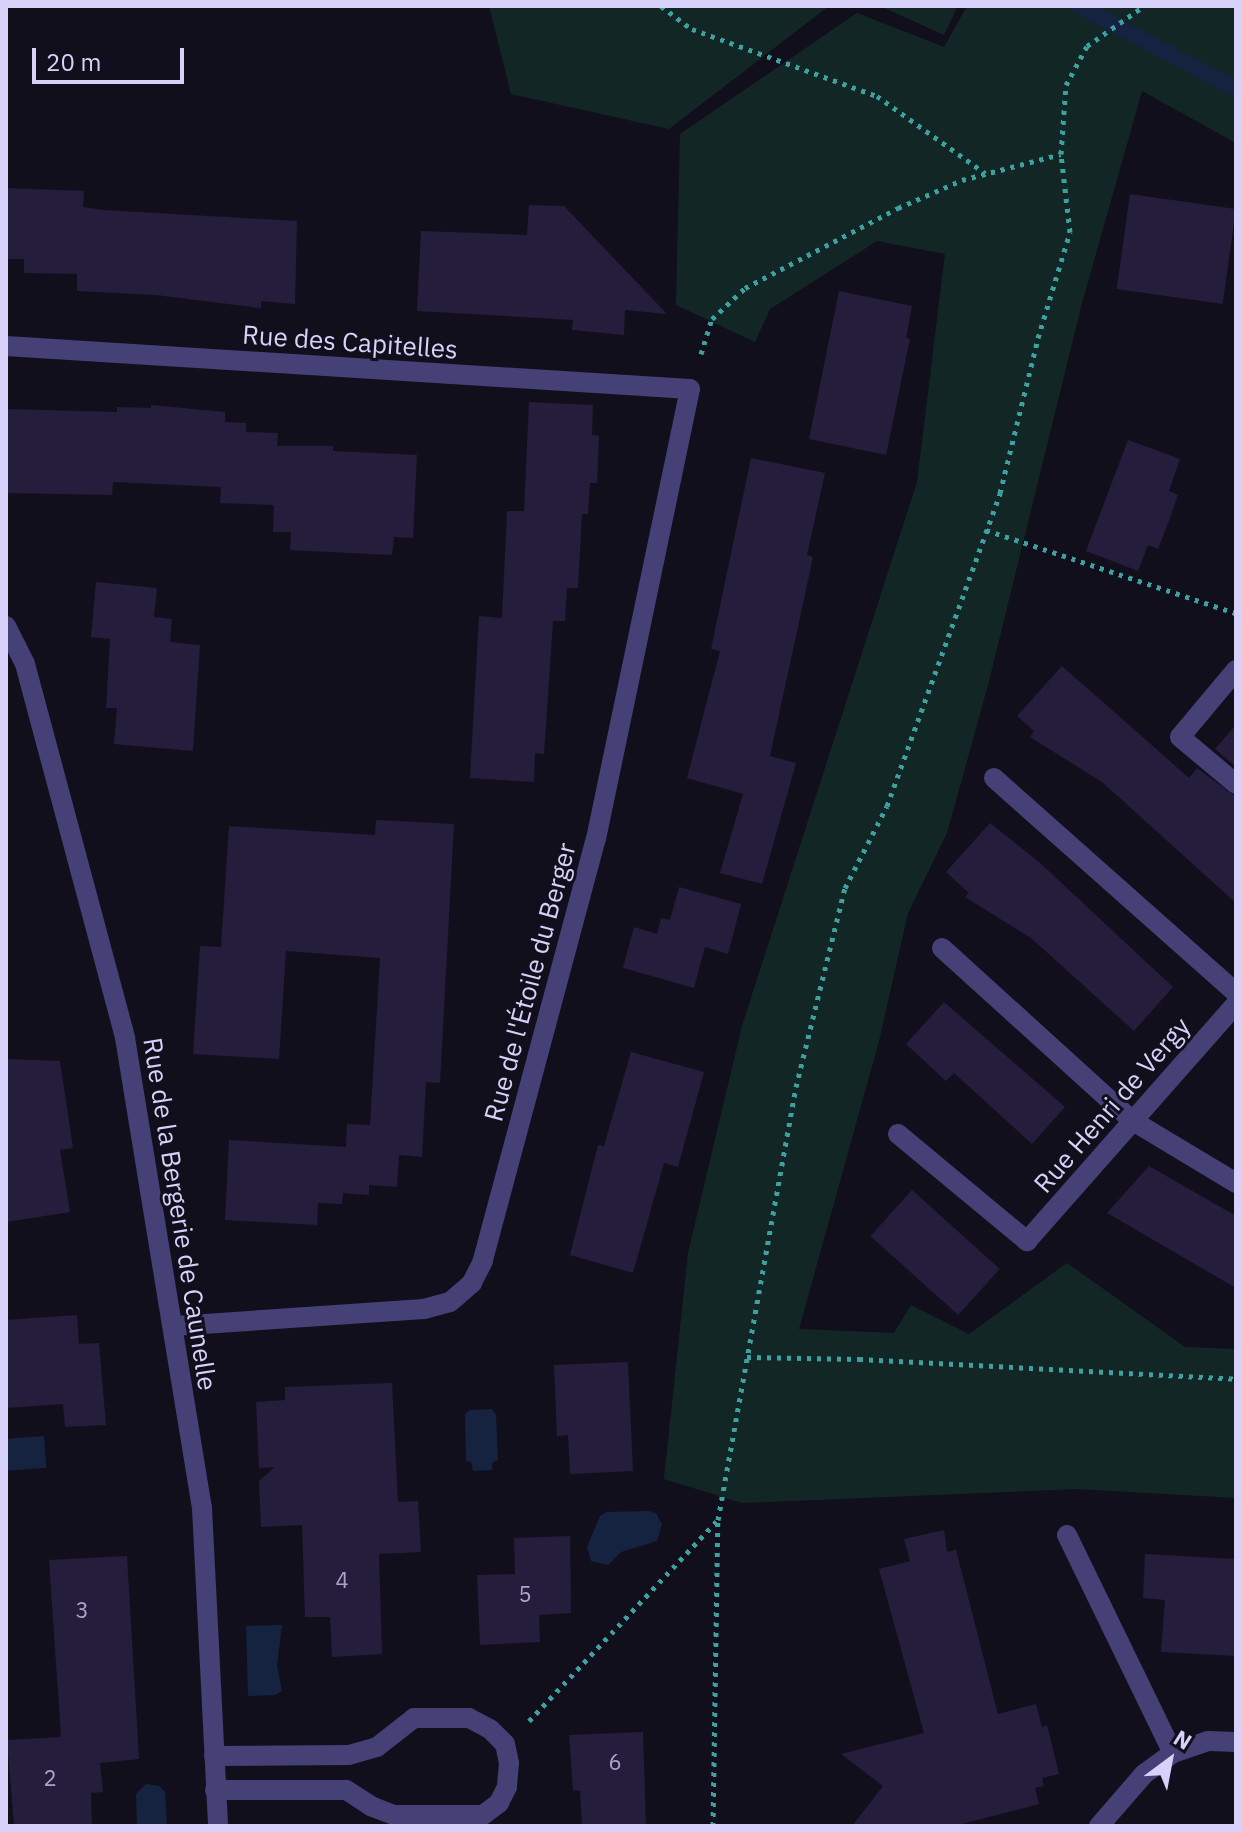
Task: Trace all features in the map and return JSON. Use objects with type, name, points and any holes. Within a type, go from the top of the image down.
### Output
[{"type":"street","name":"Rue des Capitelles","points":[[6,346],[690,389]]},
{"type":"street","name":"Rue de l'Étoile du Berger","points":[[173,1326],[424,1309],[450,1302],[472,1283],[483,1261],[596,838],[690,389]]},
{"type":"street","name":"Rue de la Bergerie de Caunelle","points":[[6,626],[25,664],[125,1038],[202,1508],[218,1826]]},
{"type":"street","points":[[1236,670],[1180,737],[1236,784]]},
{"type":"street","points":[[994,778],[1236,993]]},
{"type":"street","points":[[942,948],[1133,1121],[1236,1183]]},
{"type":"street","name":"Rue Henri de Vergy","points":[[898,1134],[1027,1241],[1236,1004]]},
{"type":"street","points":[[1067,1535],[1173,1753]]},
{"type":"street","points":[[214,1756],[349,1755],[377,1747],[414,1718],[469,1718],[490,1729],[505,1744],[509,1763],[507,1787],[499,1803],[483,1815],[394,1815],[371,1806],[346,1790],[215,1790]]},
{"type":"street","points":[[1099,1826],[1144,1774],[1173,1753],[1208,1741],[1236,1742]]},
{"type":"path","points":[[661,6],[692,29],[877,96],[986,174]]},
{"type":"path","points":[[713,1826],[718,1520],[796,1087],[845,888],[887,806],[1000,493],[1038,338],[1070,232],[1061,154],[1066,85],[1087,46],[1144,6]]},
{"type":"path","points":[[690,389],[712,319],[745,288],[898,208],[986,174],[1061,154]]},
{"type":"path","points":[[986,530],[1236,613]]},
{"type":"path","points":[[747,1357],[859,1359],[1236,1379]]},
{"type":"path","points":[[505,1744],[718,1520]]},
{"type":"green space","points":[[489,6],[829,6],[669,129],[511,94]]},
{"type":"green space","points":[[880,6],[958,6],[944,35]]},
{"type":"green space","points":[[967,6],[1236,6],[1236,143],[1142,91],[1082,303],[988,685],[947,833],[908,913],[879,1041],[799,1329],[894,1333],[911,1305],[969,1334],[1067,1263],[1185,1347],[1236,1349],[1236,1498],[1076,1489],[742,1503],[664,1479],[688,1253],[742,1026],[917,482],[945,254],[877,241],[770,309],[755,342],[676,305],[680,134],[857,13],[944,47]]},
{"type":"water","points":[[492,1409],[496,1415],[498,1460],[492,1463],[492,1470],[473,1471],[471,1462],[466,1461],[465,1414],[470,1410]]},
{"type":"water","points":[[44,1436],[46,1468],[8,1471],[6,1439]]},
{"type":"water","points":[[606,1512],[656,1513],[662,1524],[657,1541],[621,1552],[608,1565],[591,1561],[587,1547],[600,1516]]},
{"type":"water","points":[[282,1625],[277,1665],[282,1691],[275,1695],[248,1696],[246,1626]]},
{"type":"water","points":[[146,1784],[159,1786],[165,1792],[167,1826],[137,1826],[136,1794]]},
{"type":"building","points":[[6,188],[84,191],[83,207],[103,210],[297,221],[295,304],[261,301],[261,308],[156,295],[77,291],[77,274],[24,273],[24,259],[6,259]]},
{"type":"building","points":[[1130,194],[1236,209],[1223,304],[1117,289]]},
{"type":"building","points":[[529,205],[564,206],[667,314],[625,310],[624,335],[572,330],[573,320],[417,311],[421,231],[527,235]]},
{"type":"building","points":[[839,291],[912,306],[906,338],[910,339],[886,455],[809,439]]},
{"type":"building","points":[[529,402],[593,405],[592,435],[599,436],[597,483],[590,483],[588,514],[582,514],[578,588],[567,588],[565,621],[553,621],[544,754],[535,753],[534,782],[470,778],[479,616],[502,618],[507,511],[524,511]]},
{"type":"building","points":[[151,405],[225,412],[225,422],[246,423],[246,432],[278,433],[277,446],[333,446],[333,451],[417,455],[413,538],[394,537],[392,555],[290,550],[291,532],[273,532],[274,505],[220,503],[221,487],[113,482],[112,495],[6,493],[6,409],[117,412],[117,407],[151,408]]},
{"type":"building","points":[[1128,440],[1180,459],[1169,491],[1178,495],[1170,518],[1158,549],[1148,545],[1138,571],[1086,551]]},
{"type":"building","points":[[751,458],[825,473],[807,555],[813,557],[770,756],[796,763],[762,884],[720,873],[743,794],[687,778],[720,651],[711,649]]},
{"type":"building","points":[[96,582],[157,588],[154,617],[172,619],[170,642],[200,645],[193,751],[114,744],[117,708],[106,708],[110,639],[91,637]]},
{"type":"building","points":[[1062,666],[1189,778],[1197,768],[1236,797],[1236,903],[1102,782],[1030,737],[1034,731],[1017,716]]},
{"type":"building","points":[[1236,725],[1236,767],[1215,749]]},
{"type":"building","points":[[376,820],[454,824],[440,1083],[426,1082],[422,1157],[399,1155],[397,1187],[369,1185],[369,1195],[343,1193],[342,1204],[318,1203],[317,1225],[225,1220],[229,1140],[346,1147],[347,1124],[370,1125],[380,958],[286,951],[279,1059],[193,1054],[200,946],[221,947],[229,826],[375,835]]},
{"type":"building","points":[[990,823],[1039,862],[1173,987],[1134,1031],[1031,938],[965,897],[969,893],[946,872]]},
{"type":"building","points":[[679,887],[741,904],[728,954],[705,947],[694,988],[623,968],[634,927],[657,934],[661,918],[670,920]]},
{"type":"building","points":[[944,1002],[1065,1107],[1032,1144],[954,1073],[946,1081],[906,1044]]},
{"type":"building","points":[[631,1052],[704,1072],[678,1167],[664,1163],[633,1273],[570,1255],[598,1145],[604,1146]]},
{"type":"building","points":[[6,1059],[60,1061],[73,1148],[60,1150],[70,1212],[6,1222]]},
{"type":"building","points":[[1149,1166],[1236,1216],[1236,1288],[1107,1213]]},
{"type":"building","points":[[912,1190],[1000,1269],[958,1315],[871,1236]]},
{"type":"building","points":[[77,1315],[79,1344],[99,1343],[106,1425],[65,1427],[63,1404],[6,1408],[6,1320]]},
{"type":"building","points":[[628,1362],[633,1471],[570,1474],[568,1435],[557,1436],[554,1365]]},
{"type":"building","points":[[392,1383],[398,1502],[418,1501],[421,1552],[379,1554],[382,1654],[332,1657],[330,1617],[305,1617],[302,1525],[261,1527],[259,1481],[275,1467],[259,1468],[256,1402],[285,1400],[285,1387]]},
{"type":"building","points":[[944,1530],[947,1552],[956,1550],[998,1714],[1036,1704],[1042,1727],[1047,1725],[1059,1774],[1042,1778],[1044,1786],[1035,1788],[1039,1804],[954,1826],[852,1826],[883,1786],[841,1754],[924,1733],[879,1569],[910,1561],[904,1539]]},
{"type":"building","points":[[570,1536],[571,1613],[539,1615],[540,1642],[480,1645],[477,1575],[515,1574],[514,1538]]},
{"type":"building","points":[[1145,1554],[1236,1559],[1236,1656],[1161,1652],[1165,1600],[1143,1598]]},
{"type":"building","points":[[127,1556],[139,1759],[100,1763],[103,1792],[91,1793],[92,1826],[14,1826],[7,1740],[61,1737],[49,1560]]},
{"type":"building","points":[[643,1732],[646,1826],[582,1826],[580,1791],[573,1790],[569,1735]]},
{"type":"waterway","points":[[1079,6],[1236,89]]}]
